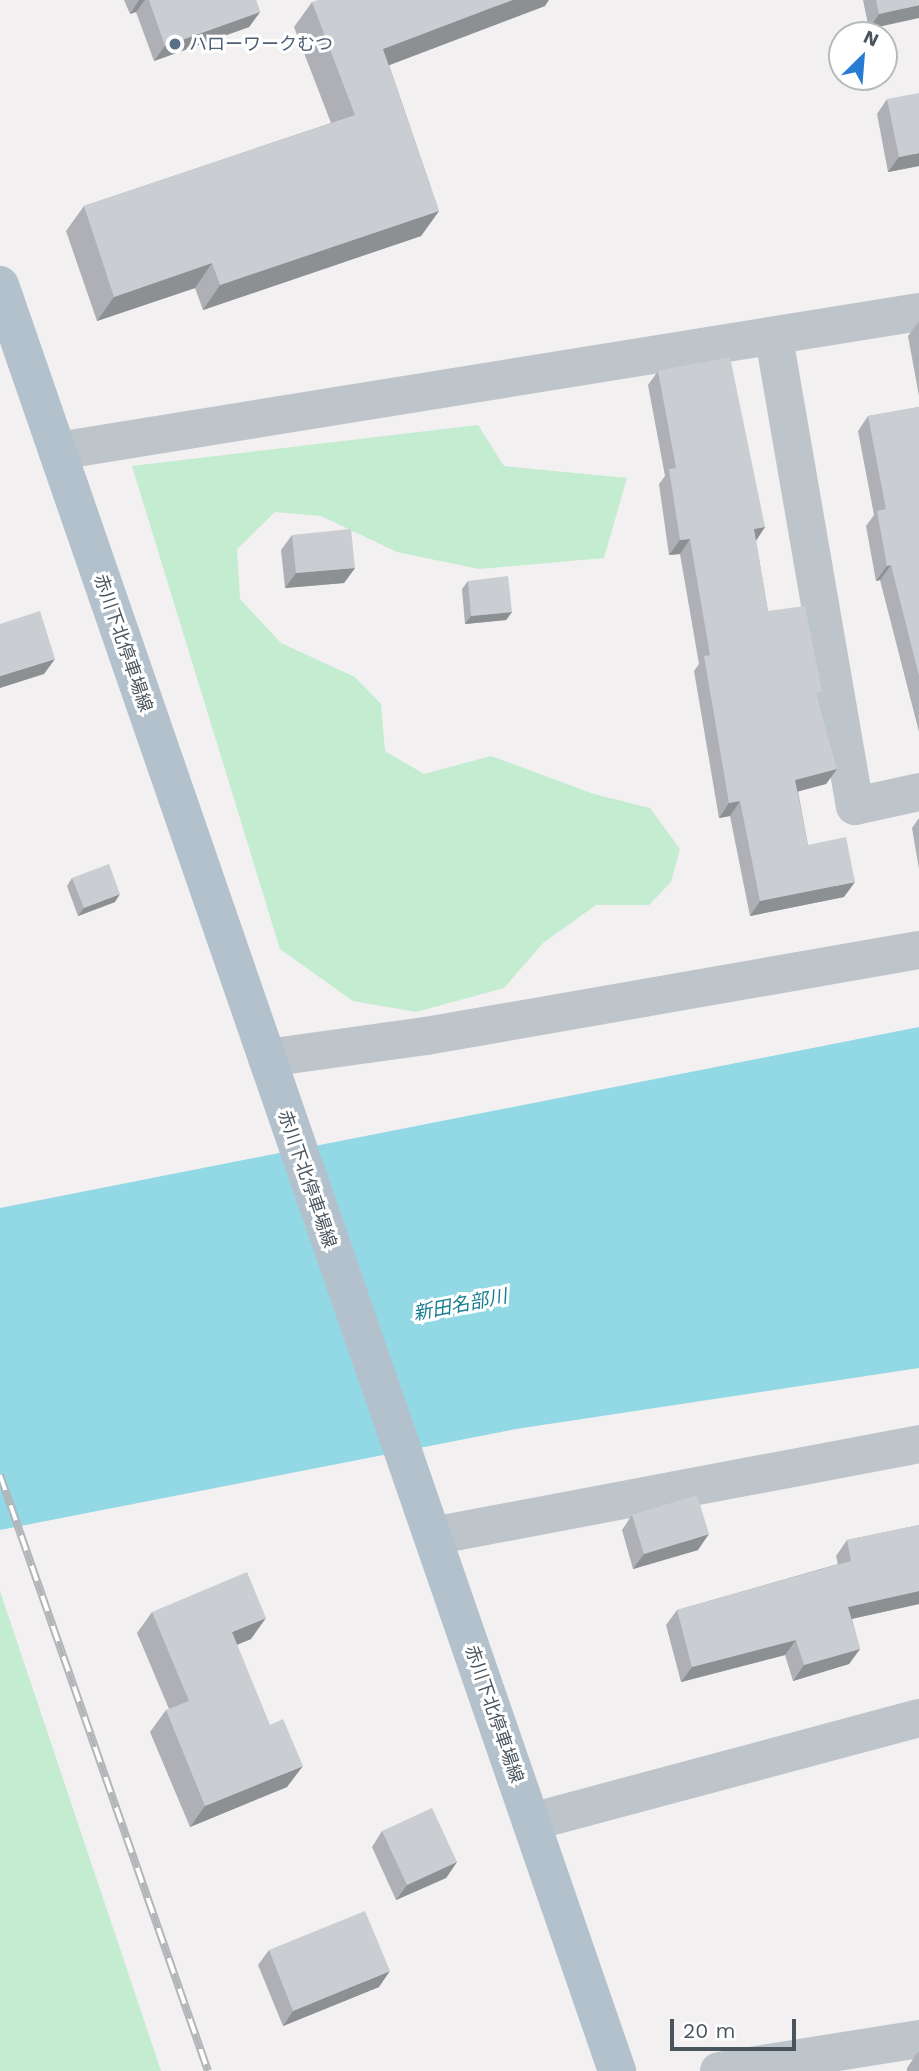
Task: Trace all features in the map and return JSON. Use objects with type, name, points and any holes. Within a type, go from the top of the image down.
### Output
[{"type":"main road","name":"赤川下北停車場線","points":[[0,285],[267,1058],[295,1150],[617,2071]]},
{"type":"street","points":[[58,451],[774,338],[919,312]]},
{"type":"street","points":[[774,338],[855,806],[919,792]]},
{"type":"street","points":[[267,1058],[426,1036],[919,950]]},
{"type":"street","points":[[429,1527],[919,1444]]},
{"type":"street","points":[[531,1822],[919,1718]]},
{"type":"street","points":[[719,2071],[919,2039]]},
{"type":"green space","points":[[478,425],[504,466],[627,478],[604,558],[479,569],[397,552],[321,516],[275,512],[237,549],[240,599],[281,643],[355,677],[381,704],[385,751],[424,774],[491,756],[594,794],[650,808],[680,849],[671,882],[649,905],[596,905],[543,943],[504,988],[416,1012],[353,1001],[280,949],[132,466]]},
{"type":"green space","points":[[0,1591],[161,2071],[0,2071]]},
{"type":"water","name":"新田名部川","points":[[919,1027],[919,1368],[516,1429],[0,1530],[0,1208]]},
{"type":"building","points":[[149,0],[256,0],[260,12],[165,46]]},
{"type":"building","points":[[512,0],[383,49],[439,211],[220,285],[212,263],[114,297],[84,206],[355,115],[312,2]]},
{"type":"building","points":[[876,0],[919,0],[919,5],[879,14]]},
{"type":"building","points":[[919,93],[919,153],[899,157],[887,99]]},
{"type":"building","points":[[730,357],[765,527],[754,529],[768,611],[805,606],[822,691],[816,693],[837,769],[795,780],[808,845],[846,837],[855,882],[760,901],[740,801],[729,803],[704,656],[710,655],[690,539],[680,540],[669,469],[676,468],[658,371]]},
{"type":"building","points":[[919,407],[919,676],[891,565],[887,566],[877,511],[886,509],[868,416]]},
{"type":"building","points":[[351,529],[355,568],[296,573],[292,535]]},
{"type":"building","points":[[508,576],[512,612],[471,616],[468,581]]},
{"type":"building","points":[[40,611],[55,659],[0,676],[0,624]]},
{"type":"building","points":[[109,864],[120,894],[84,908],[72,878]]},
{"type":"building","points":[[697,1495],[709,1534],[644,1554],[632,1515]]},
{"type":"building","points":[[919,1525],[919,1591],[848,1607],[860,1649],[804,1665],[796,1640],[692,1667],[677,1610],[851,1561],[847,1540]]},
{"type":"building","points":[[247,1572],[266,1618],[232,1632],[270,1725],[283,1719],[303,1766],[205,1806],[166,1710],[189,1701],[152,1612]]},
{"type":"building","points":[[432,1808],[457,1862],[407,1885],[382,1831]]},
{"type":"building","points":[[365,1911],[390,1971],[293,2011],[269,1950]]},
{"type":"railway","points":[[0,1475],[208,2071]]},
{"type":"place","name":"ハローワークむつ","points":[[175,44]]}]
